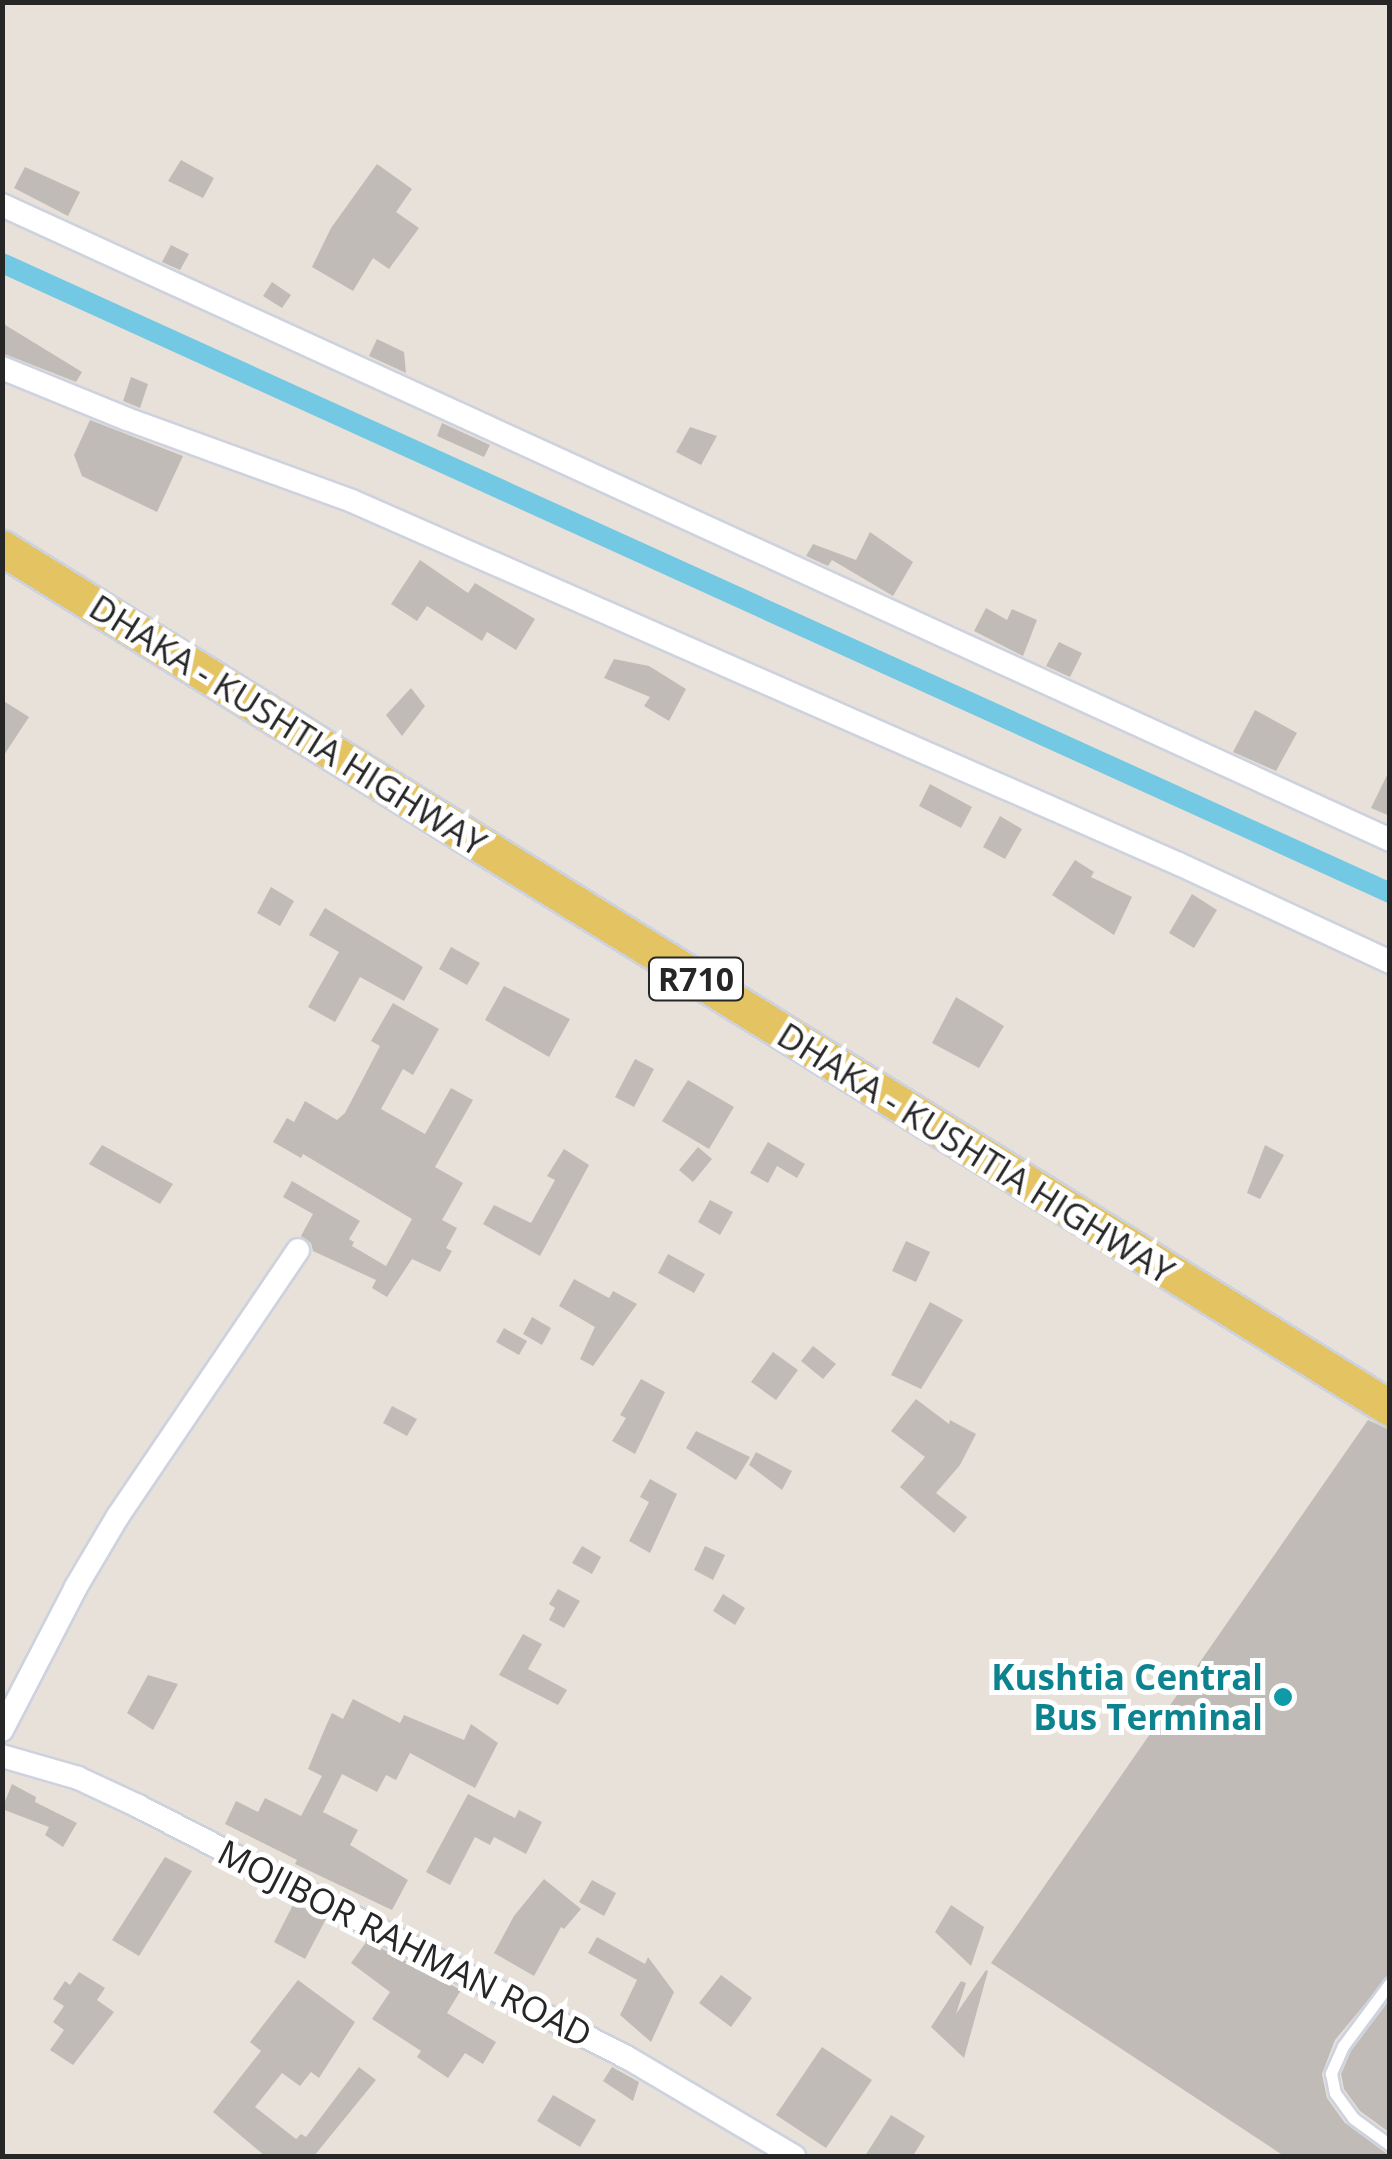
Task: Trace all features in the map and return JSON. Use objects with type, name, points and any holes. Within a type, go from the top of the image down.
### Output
[{"type":"main road","name":"DHAKA - KUSHTIA HIGHWAY","points":[[2,548],[1390,1408]]},
{"type":"street","points":[[2,205],[1390,840]]},
{"type":"street","points":[[2,368],[127,420],[352,502],[1161,856],[1390,962]]},
{"type":"street","points":[[2,1730],[76,1587],[118,1516],[298,1250]]},
{"type":"street","name":"MOJIBOR RAHMAN ROAD","points":[[2,1756],[78,1778],[173,1824],[628,2058],[794,2156]]},
{"type":"lane","points":[[1390,1983],[1343,2046],[1331,2073],[1335,2093],[1354,2118],[1390,2145]]},
{"type":"building","points":[[181,160],[214,178],[203,198],[168,181]]},
{"type":"building","points":[[377,164],[412,189],[396,212],[419,228],[389,269],[373,258],[353,291],[312,267],[331,228]]},
{"type":"building","points":[[25,167],[80,192],[68,216],[14,188]]},
{"type":"building","points":[[171,245],[189,254],[180,270],[162,262]]},
{"type":"building","points":[[272,282],[291,295],[282,308],[263,296]]},
{"type":"building","points":[[2,323],[82,372],[76,382],[2,353]]},
{"type":"building","points":[[377,339],[404,352],[406,373],[369,356]]},
{"type":"building","points":[[131,377],[148,384],[140,408],[123,401]]},
{"type":"building","points":[[90,420],[183,456],[157,512],[82,476],[74,455]]},
{"type":"building","points":[[442,423],[490,445],[484,457],[437,436]]},
{"type":"building","points":[[690,427],[717,436],[701,465],[676,452]]},
{"type":"building","points":[[870,532],[913,562],[893,596],[832,560],[828,566],[806,556],[813,544],[856,560]]},
{"type":"building","points":[[420,560],[468,593],[475,583],[535,619],[516,650],[487,632],[482,641],[427,606],[417,621],[391,604]]},
{"type":"building","points":[[986,608],[1007,620],[1012,609],[1037,620],[1023,656],[974,631]]},
{"type":"building","points":[[1059,642],[1082,653],[1070,677],[1046,666]]},
{"type":"building","points":[[614,659],[649,666],[686,689],[669,721],[644,706],[650,697],[604,678]]},
{"type":"building","points":[[411,688],[425,706],[402,736],[386,715]]},
{"type":"building","points":[[2,700],[29,717],[2,758]]},
{"type":"building","points":[[1255,710],[1297,733],[1276,771],[1233,752]]},
{"type":"building","points":[[1390,769],[1390,816],[1371,808]]},
{"type":"building","points":[[930,784],[972,807],[961,828],[919,806]]},
{"type":"building","points":[[1000,816],[1022,829],[1005,859],[983,847]]},
{"type":"building","points":[[1075,860],[1094,872],[1091,877],[1132,897],[1114,935],[1052,895]]},
{"type":"building","points":[[271,887],[294,901],[280,926],[257,913]]},
{"type":"building","points":[[1192,894],[1217,910],[1194,948],[1169,933]]},
{"type":"building","points":[[325,908],[423,967],[404,1001],[360,977],[335,1022],[308,1007],[339,952],[309,935]]},
{"type":"building","points":[[451,947],[480,963],[467,985],[439,969]]},
{"type":"building","points":[[504,986],[570,1019],[549,1057],[485,1020]]},
{"type":"building","points":[[956,997],[1004,1026],[979,1068],[932,1043]]},
{"type":"building","points":[[393,1003],[439,1029],[413,1075],[403,1069],[381,1109],[425,1134],[451,1088],[473,1100],[435,1167],[463,1183],[442,1220],[457,1228],[446,1248],[452,1251],[440,1272],[412,1259],[387,1297],[372,1288],[376,1280],[313,1251],[311,1243],[301,1236],[313,1214],[283,1197],[292,1181],[360,1221],[349,1239],[354,1242],[352,1246],[386,1266],[412,1219],[303,1154],[301,1158],[273,1142],[287,1118],[294,1122],[305,1101],[337,1120],[345,1113],[380,1046],[371,1041]]},
{"type":"building","points":[[635,1059],[654,1069],[634,1107],[615,1097]]},
{"type":"building","points":[[688,1080],[734,1107],[709,1149],[662,1121]]},
{"type":"building","points":[[768,1142],[805,1164],[797,1178],[777,1166],[768,1183],[750,1173]]},
{"type":"building","points":[[102,1145],[173,1184],[160,1204],[89,1164]]},
{"type":"building","points":[[1265,1145],[1284,1155],[1260,1199],[1247,1193]]},
{"type":"building","points":[[698,1147],[712,1159],[693,1182],[679,1170]]},
{"type":"building","points":[[564,1149],[589,1165],[540,1256],[483,1224],[494,1205],[531,1223],[555,1180],[547,1176]]},
{"type":"building","points":[[710,1200],[733,1212],[720,1235],[698,1222]]},
{"type":"building","points":[[906,1241],[930,1252],[916,1282],[892,1271]]},
{"type":"building","points":[[668,1254],[705,1274],[694,1293],[658,1273]]},
{"type":"building","points":[[574,1279],[609,1298],[613,1291],[637,1304],[593,1366],[580,1359],[595,1327],[559,1306]]},
{"type":"building","points":[[930,1302],[963,1320],[921,1389],[891,1375]]},
{"type":"building","points":[[532,1317],[551,1328],[542,1345],[523,1334]]},
{"type":"building","points":[[504,1328],[527,1341],[519,1355],[496,1342]]},
{"type":"building","points":[[813,1346],[836,1364],[823,1379],[801,1361]]},
{"type":"building","points":[[773,1352],[798,1370],[776,1400],[751,1382]]},
{"type":"building","points":[[641,1379],[665,1392],[635,1454],[612,1441],[626,1418],[620,1415]]},
{"type":"building","points":[[916,1399],[949,1424],[950,1420],[976,1434],[960,1465],[936,1493],[967,1517],[954,1533],[900,1487],[925,1457],[891,1431]]},
{"type":"building","points":[[392,1406],[417,1419],[407,1436],[383,1423]]},
{"type":"building","name":"Kushtia Central Bus Terminal","points":[[1368,1420],[1390,1430],[1390,1974],[1335,2040],[1322,2074],[1327,2098],[1345,2123],[1390,2156],[1284,2156],[991,1963]]},
{"type":"building","points":[[696,1431],[750,1457],[736,1480],[686,1448]]},
{"type":"building","points":[[756,1452],[792,1471],[782,1490],[749,1465]]},
{"type":"building","points":[[650,1479],[677,1494],[650,1553],[629,1541],[649,1502],[640,1497]]},
{"type":"building","points":[[582,1546],[601,1557],[592,1574],[572,1563]]},
{"type":"building","points":[[705,1546],[725,1555],[713,1580],[694,1570]]},
{"type":"building","points":[[558,1589],[580,1601],[564,1628],[549,1620],[555,1608],[549,1604]]},
{"type":"building","points":[[723,1594],[745,1608],[735,1625],[713,1611]]},
{"type":"building","points":[[523,1634],[542,1644],[528,1669],[567,1690],[558,1705],[499,1675]]},
{"type":"building","points":[[148,1675],[178,1684],[153,1730],[127,1713]]},
{"type":"building","points":[[353,1699],[400,1723],[404,1715],[464,1740],[471,1724],[498,1743],[475,1788],[410,1753],[396,1780],[386,1775],[377,1792],[342,1774],[323,1812],[358,1830],[350,1845],[408,1880],[392,1910],[295,1864],[297,1860],[225,1824],[236,1801],[258,1812],[265,1798],[301,1816],[322,1776],[308,1769],[326,1726],[332,1713],[343,1719]]},
{"type":"building","points":[[12,1784],[36,1797],[35,1802],[77,1823],[63,1847],[45,1835],[49,1827],[2,1809]]},
{"type":"building","points":[[468,1794],[515,1818],[519,1810],[542,1822],[526,1854],[494,1837],[490,1845],[475,1837],[450,1885],[426,1872]]},
{"type":"building","points":[[165,1857],[192,1871],[139,1956],[112,1940]]},
{"type":"building","points":[[544,1879],[581,1909],[564,1929],[561,1927],[534,1976],[494,1953],[514,1916]]},
{"type":"building","points":[[592,1880],[616,1893],[604,1916],[579,1902]]},
{"type":"building","points":[[294,1903],[326,1919],[305,1959],[274,1942]]},
{"type":"building","points":[[951,1905],[984,1927],[971,1966],[935,1932]]},
{"type":"building","points":[[597,1937],[645,1964],[648,1957],[674,1992],[651,2042],[620,2015],[637,1980],[588,1953]]},
{"type":"building","points":[[367,1941],[461,1990],[447,2013],[496,2042],[483,2064],[465,2053],[448,2078],[417,2057],[421,2051],[372,2019],[390,1992],[351,1963]]},
{"type":"building","points":[[986,1970],[964,2058],[931,2027],[961,1981],[966,1983],[956,2014]]},
{"type":"building","points":[[79,1972],[105,1988],[97,2000],[114,2012],[73,2065],[50,2050],[64,2030],[53,2022],[64,2006],[53,1999],[65,1981],[70,1985]]},
{"type":"building","points":[[721,1975],[752,1998],[731,2027],[699,2003]]},
{"type":"building","points":[[298,1980],[355,2022],[319,2078],[311,2072],[300,2086],[282,2073],[255,2107],[296,2139],[301,2134],[306,2137],[359,2067],[376,2080],[314,2156],[265,2156],[213,2112],[261,2051],[250,2042]]},
{"type":"building","points":[[1390,1999],[1390,2133],[1360,2111],[1344,2089],[1341,2074],[1351,2051]]},
{"type":"building","points":[[822,2047],[872,2080],[826,2148],[776,2115]]},
{"type":"building","points":[[612,2067],[639,2082],[633,2101],[603,2081]]},
{"type":"building","points":[[553,2095],[596,2120],[580,2147],[537,2121]]},
{"type":"building","points":[[891,2115],[925,2136],[913,2156],[865,2156]]},
{"type":"waterway","points":[[2,263],[1390,893]]},
{"type":"place","name":"Kushtia Central Bus Terminal","points":[[1283,1697]]}]
